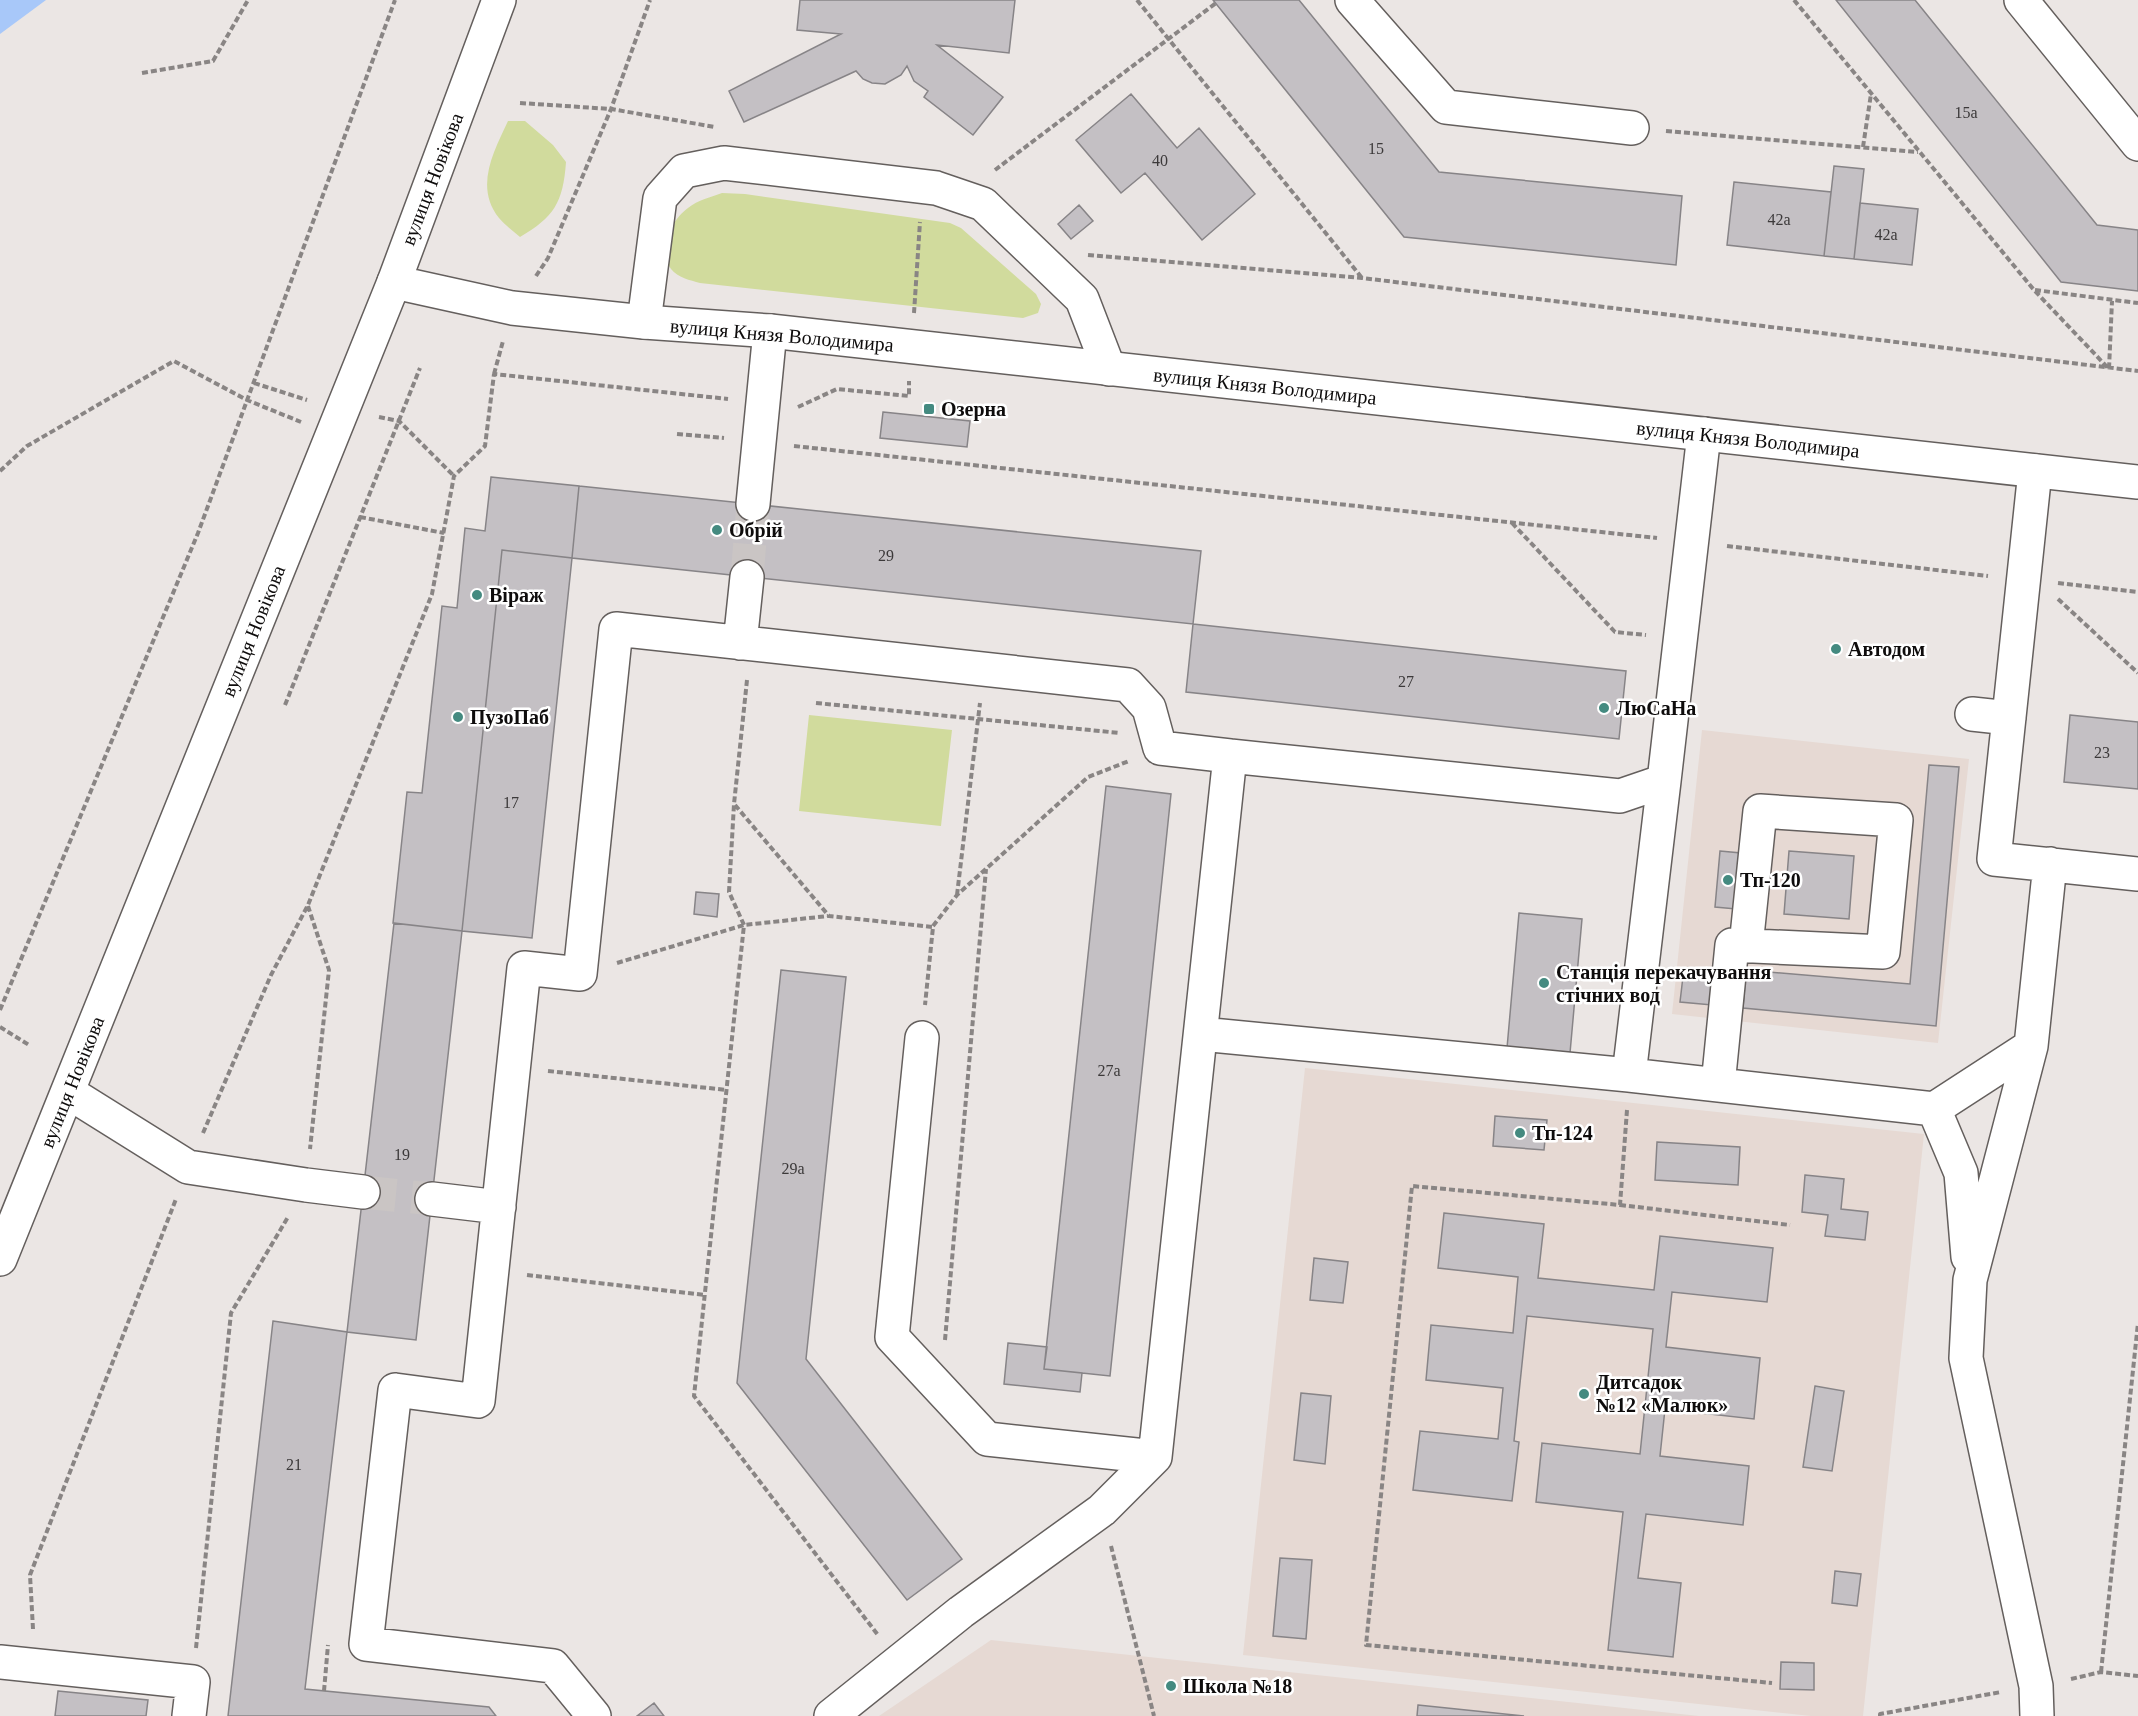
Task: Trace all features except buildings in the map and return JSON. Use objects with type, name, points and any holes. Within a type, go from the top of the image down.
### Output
[{"type":"main road","name":"вулиця Новікова","points":[[0,1259],[394,282],[500,0]]},
{"type":"main road","points":[[1352,0],[1446,107],[1632,128]]},
{"type":"main road","points":[[2021,0],[2138,144]]},
{"type":"main road","points":[[644,322],[660,198],[684,171],[724,163],[936,188],[983,204],[1082,299],[1109,369]]},
{"type":"main road","name":"вулиця Князя Володимира","points":[[394,282],[513,308],[770,332],[2138,482]]},
{"type":"main road","points":[[753,504],[770,332]]},
{"type":"main road","points":[[1629,1075],[1704,434]]},
{"type":"main road","points":[[2035,471],[2031,580],[2009,718],[1994,859],[2138,874]]},
{"type":"main road","points":[[740,643],[747,577]]},
{"type":"main road","points":[[594,1716],[553,1666],[366,1644],[395,1390],[478,1401],[524,969],[580,974],[616,630],[1128,685],[1149,708],[1159,743],[1230,756],[1620,796],[1664,781]]},
{"type":"main road","points":[[1972,714],[2009,718]]},
{"type":"main road","points":[[831,1716],[961,1612],[1102,1510],[1155,1457],[1230,756]]},
{"type":"main road","points":[[1718,1085],[1732,945],[1746,946],[1883,952],[1896,820],[1760,811],[1746,946]]},
{"type":"main road","points":[[1970,1280],[2031,1046],[2050,864]]},
{"type":"main road","points":[[1201,1034],[1629,1075],[1934,1109],[2031,1046]]},
{"type":"main road","points":[[922,1038],[892,1337],[987,1439],[1155,1457]]},
{"type":"main road","points":[[68,1092],[188,1167],[363,1192]]},
{"type":"main road","points":[[1934,1109],[1961,1173],[1970,1280],[1966,1358],[2036,1686],[2037,1716]]},
{"type":"main road","points":[[432,1200],[499,1207]]},
{"type":"main road","points":[[0,1662],[192,1682],[189,1716]]},
{"type":"path","points":[[141,73],[213,61],[248,0]]},
{"type":"path","points":[[0,1010],[198,533],[395,0]]},
{"type":"path","points":[[548,258],[611,109],[650,0]]},
{"type":"path","points":[[1137,0],[1362,278]]},
{"type":"path","points":[[1794,0],[2034,290],[2109,369]]},
{"type":"path","points":[[993,172],[1216,3]]},
{"type":"path","points":[[1863,147],[1871,93]]},
{"type":"path","points":[[519,103],[611,109],[725,129]]},
{"type":"path","points":[[1632,128],[1919,152]]},
{"type":"path","points":[[914,320],[922,186]]},
{"type":"path","points":[[1088,255],[1362,278],[2138,371]]},
{"type":"path","points":[[2034,290],[2138,303]]},
{"type":"path","points":[[2109,369],[2112,301]]},
{"type":"path","points":[[0,471],[27,446],[174,361],[247,400],[332,434]]},
{"type":"path","points":[[285,705],[420,368]]},
{"type":"path","points":[[35,1665],[30,1575],[188,1167],[271,975],[308,905],[432,594],[454,476],[485,446],[494,374],[798,407],[837,388],[909,396]]},
{"type":"path","points":[[677,434],[2138,592]]},
{"type":"path","points":[[360,517],[444,534]]},
{"type":"path","points":[[1512,523],[1615,632],[1653,636]]},
{"type":"path","points":[[2031,580],[2138,673]]},
{"type":"path","points":[[740,643],[748,677],[734,804],[729,892],[744,925],[694,1396],[898,1662]]},
{"type":"path","points":[[957,895],[983,670]]},
{"type":"path","points":[[816,703],[978,720],[1159,743]]},
{"type":"path","points":[[922,1038],[933,927],[957,895],[1088,777],[1159,743]]},
{"type":"path","points":[[734,804],[829,916]]},
{"type":"path","points":[[941,1389],[986,869]]},
{"type":"path","points":[[192,1682],[231,1313],[306,1185],[329,970],[308,905]]},
{"type":"path","points":[[580,974],[744,925],[829,916],[933,927]]},
{"type":"path","points":[[0,1027],[29,1045]]},
{"type":"path","points":[[514,1067],[726,1090]]},
{"type":"path","points":[[1620,1205],[1629,1075]]},
{"type":"path","points":[[1772,1683],[1366,1645],[1412,1186],[1620,1205],[1790,1225]]},
{"type":"path","points":[[492,1272],[705,1295]]},
{"type":"path","points":[[2101,1672],[2138,1323]]},
{"type":"path","points":[[1102,1510],[1154,1716]]},
{"type":"shaded area","points":[[1702,730],[1969,759],[1938,1043],[1672,1014]]},
{"type":"shaded area","name":"Дитсадок №12 «Малюк»","points":[[1305,1068],[1924,1134],[1863,1716],[1811,1716],[1243,1655]]},
{"type":"shaded area","name":"Школа №18","points":[[991,1640],[1699,1716],[879,1716]]},
{"type":"green space","points":[[508,121],[525,121],[553,145],[566,162],[565,176],[555,207],[541,223],[520,237],[499,218],[488,194],[487,182],[492,157]]},
{"type":"green space","points":[[722,193],[745,194],[950,223],[961,228],[1036,294],[1041,304],[1038,313],[1023,318],[700,283],[681,277],[671,269],[665,254],[671,228],[682,213],[692,205]]},
{"type":"green space","points":[[809,715],[952,730],[941,826],[799,811]]},
{"type":"water","points":[[0,0],[46,0],[0,34]]},
{"type":"tunnel","points":[[747,577],[753,504]]},
{"type":"tunnel","points":[[363,1192],[432,1199]]},
{"type":"place","name":"Озерна","points":[[929,409]]},
{"type":"place","name":"Обрiй","points":[[717,530]]},
{"type":"place","name":"Віраж","points":[[477,595]]},
{"type":"place","name":"Автодом","points":[[1836,649]]},
{"type":"place","name":"ЛюСаНа","points":[[1604,708]]},
{"type":"place","name":"ПузоПаб","points":[[458,717]]},
{"type":"place","name":"Тп-120","points":[[1728,880]]},
{"type":"place","name":"Станція перекачування стічних вод","points":[[1544,983]]},
{"type":"place","name":"Тп-124","points":[[1520,1133]]},
{"type":"place","name":"Дитсадок №12 «Малюк»","points":[[1584,1394]]},
{"type":"place","name":"Школа №18","points":[[1171,1686]]}]
